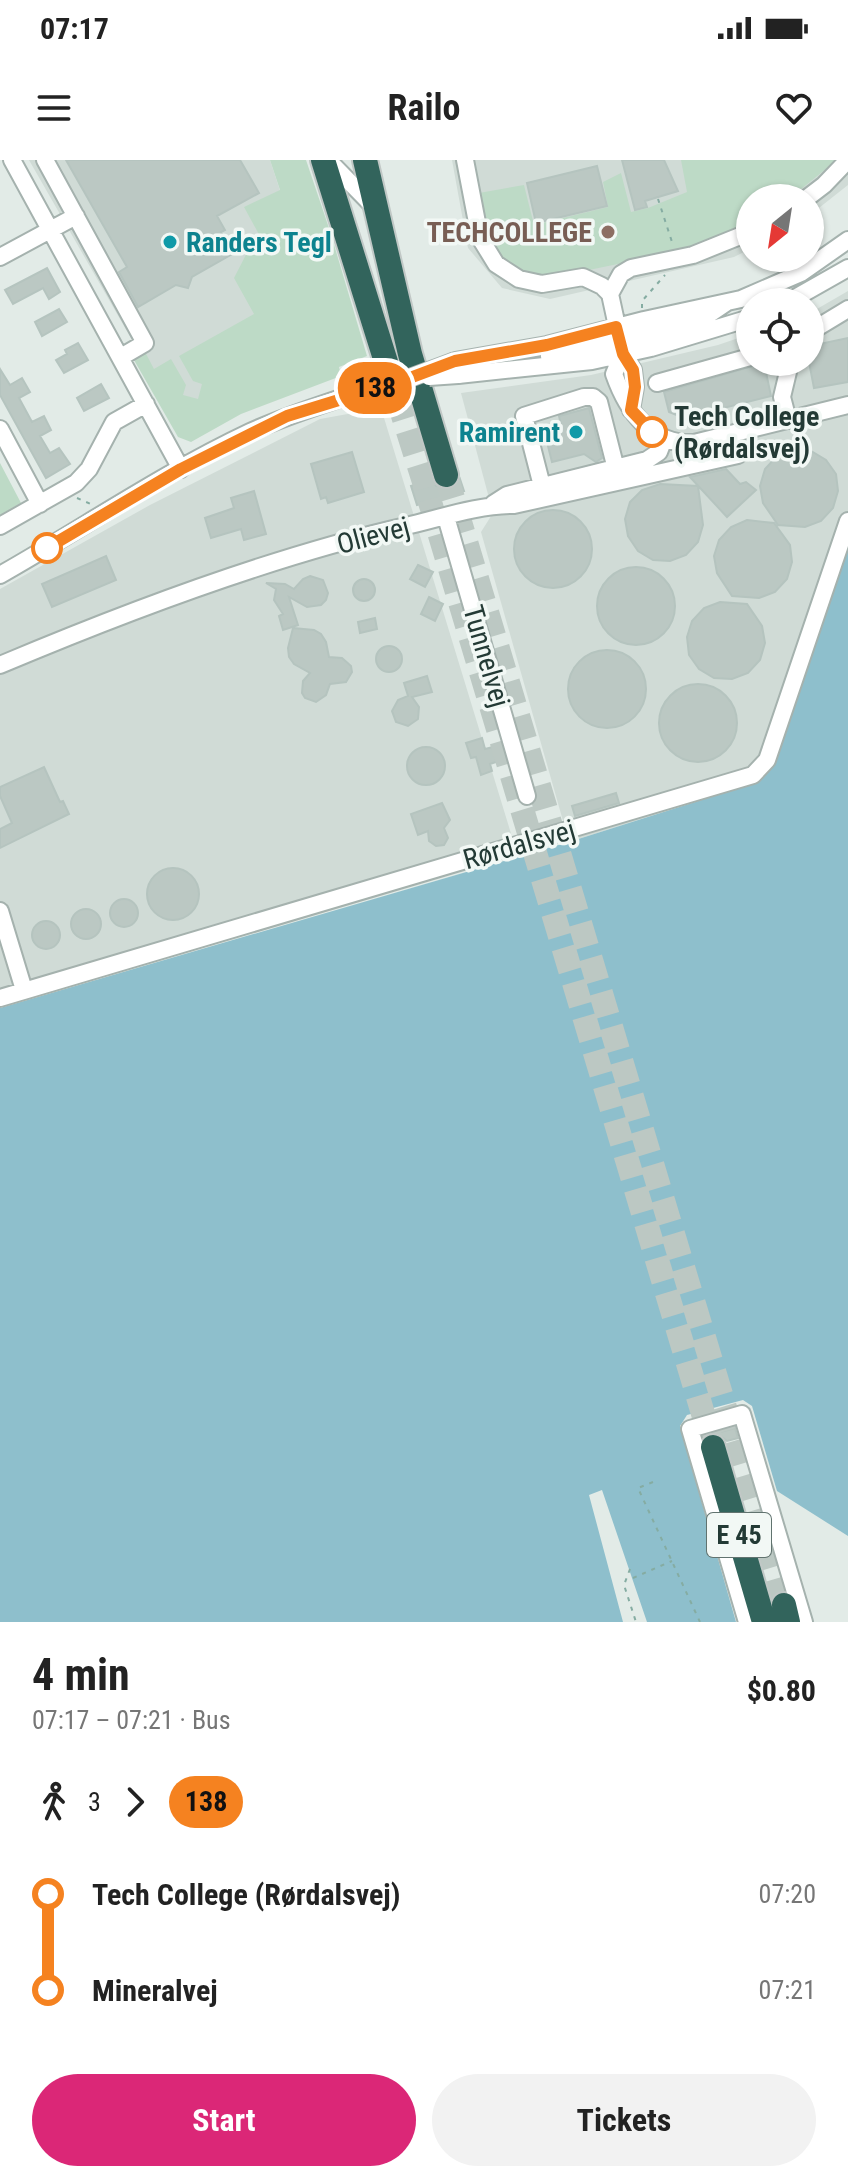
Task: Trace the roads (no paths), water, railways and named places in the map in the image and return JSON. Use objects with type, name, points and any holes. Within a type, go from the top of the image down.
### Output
[{"type":"highway","points":[[325,160],[386,362]]},
{"type":"highway","points":[[365,160],[410,354],[446,475]]},
{"type":"highway","points":[[373,160],[377,212]]},
{"type":"highway","name":"E 45","points":[[713,1447],[764,1622]]},
{"type":"street","points":[[12,160],[181,469]]},
{"type":"street","points":[[45,160],[145,343],[121,357]]},
{"type":"street","points":[[325,160],[346,168],[377,212]]},
{"type":"street","points":[[465,160],[480,238],[496,264],[507,273],[530,282],[557,283],[693,255],[736,238]]},
{"type":"street","points":[[824,185],[848,160]]},
{"type":"street","points":[[337,205],[346,168]]},
{"type":"street","points":[[0,257],[76,216]]},
{"type":"street","points":[[0,575],[181,469],[287,416],[407,379],[644,320],[726,303],[801,273],[848,240]]},
{"type":"street","points":[[610,294],[621,274],[631,268]]},
{"type":"street","points":[[813,288],[848,268]]},
{"type":"street","points":[[583,277],[602,286],[610,294],[623,354]]},
{"type":"street","points":[[726,303],[698,322],[629,338],[614,374],[631,410],[644,426],[664,439],[679,444],[694,443],[848,405]]},
{"type":"street","points":[[824,324],[848,309]]},
{"type":"street","points":[[457,368],[592,361],[651,348],[736,322]]},
{"type":"street","points":[[525,366],[544,357],[607,343],[616,327]]},
{"type":"street","points":[[657,383],[736,361]]},
{"type":"street","points":[[787,376],[782,397],[788,420]]},
{"type":"street","points":[[542,486],[524,416],[584,397],[593,397],[599,402],[616,469]]},
{"type":"street","points":[[0,526],[76,483],[89,469],[114,422],[146,404]]},
{"type":"street","points":[[0,429],[40,504]]},
{"type":"street","name":"Olievej","points":[[0,665],[81,631],[368,535],[491,505],[514,505],[738,455],[734,433]]},
{"type":"street","points":[[491,505],[507,495],[647,460],[659,452],[664,439]]},
{"type":"street","name":"Tunnelvej","points":[[446,517],[527,796]]},
{"type":"street","name":"Rørdalsvej","points":[[0,998],[753,775],[767,760],[848,521]]},
{"type":"street","points":[[0,911],[24,990]]},
{"type":"street","points":[[747,1622],[690,1429],[742,1414],[804,1622]]},
{"type":"water","points":[[848,540],[848,1536],[777,1491],[752,1406],[743,1400],[687,1415],[680,1426],[736,1622],[647,1622],[602,1490],[589,1495],[623,1622],[0,1622],[0,1008],[569,842],[755,783],[770,767]]},
{"type":"tunnel","points":[[386,362],[713,1447]]},
{"type":"tunnel","points":[[446,475],[784,1605]]},
{"type":"place","name":"TECHCOLLEGE","points":[[608,232]]},
{"type":"place","name":"Randers Tegl","points":[[170,242]]},
{"type":"place","name":"Ramirent","points":[[576,432]]},
{"type":"place","name":"Tech College (Rørdalsvej)","points":[[652,432]]}]
